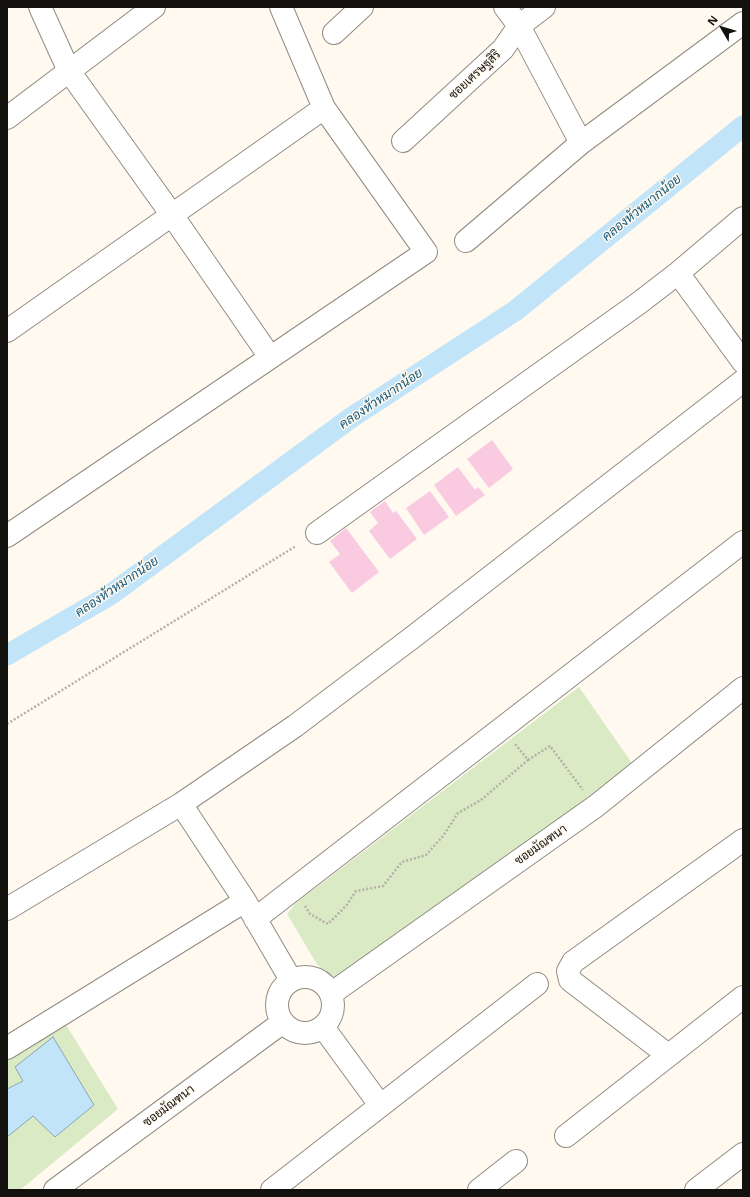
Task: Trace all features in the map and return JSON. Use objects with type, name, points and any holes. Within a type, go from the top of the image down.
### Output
[{"type":"street","points":[[40,7],[69,72],[172,215],[270,357]]},
{"type":"street","points":[[7,118],[154,7]]},
{"type":"street","points":[[7,536],[426,252],[324,108],[281,7]]},
{"type":"street","points":[[334,33],[362,7]]},
{"type":"street","points":[[505,7],[519,26],[581,143]]},
{"type":"street","name":"ซอยเศรษฐสิริ","points":[[403,141],[503,48],[519,26],[544,7]]},
{"type":"street","points":[[466,241],[581,143],[743,23]]},
{"type":"street","points":[[7,332],[324,108]]},
{"type":"street","points":[[317,533],[627,312],[678,274],[743,218]]},
{"type":"street","points":[[678,274],[743,362]]},
{"type":"street","points":[[7,909],[180,804],[295,726],[743,381]]},
{"type":"street","points":[[7,1048],[250,910],[296,888],[743,542]]},
{"type":"street","name":"ซอยมัณฑนา","points":[[332,993],[596,806],[743,688]]},
{"type":"street","points":[[180,804],[250,910],[291,980]]},
{"type":"street","points":[[668,1055],[570,980],[568,971],[573,962],[743,840]]},
{"type":"street","points":[[310,976],[319,979],[332,993],[334,1002],[330,1020],[316,1031],[307,1033],[298,1032],[289,1028],[283,1022],[278,1013],[277,1004],[279,994],[284,986],[291,980],[310,976]]},
{"type":"street","points":[[272,1190],[537,984]]},
{"type":"street","points":[[566,1136],[743,997]]},
{"type":"street","name":"ซอยมัณฑนา","points":[[55,1190],[283,1022]]},
{"type":"street","points":[[324,1026],[380,1105]]},
{"type":"street","points":[[696,1190],[743,1154]]},
{"type":"street","points":[[479,1190],[516,1161]]},
{"type":"path","points":[[7,724],[296,546]]},
{"type":"path","points":[[503,727],[528,760]]},
{"type":"path","points":[[296,888],[310,914],[328,924],[346,906],[356,891],[383,886],[402,862],[426,855],[443,836],[458,813],[481,800],[528,760],[550,746],[596,806]]},
{"type":"green space","points":[[579,687],[634,766],[339,981],[326,976],[315,961],[287,914],[296,903]]},
{"type":"green space","points":[[63,1020],[118,1109],[20,1190],[7,1190],[7,1058]]},
{"type":"water","points":[[53,1037],[94,1105],[55,1137],[33,1116],[7,1137],[7,1089],[23,1081],[15,1067]]},
{"type":"building","points":[[492,440],[513,469],[489,488],[467,459]]},
{"type":"building","points":[[458,467],[475,490],[478,487],[485,495],[456,516],[434,485]]},
{"type":"building","points":[[430,491],[449,517],[424,535],[406,508]]},
{"type":"building","points":[[385,501],[393,513],[396,511],[417,539],[390,559],[369,531],[378,523],[370,512]]},
{"type":"building","points":[[346,528],[379,572],[352,593],[329,562],[340,554],[330,541]]},
{"type":"waterway","name":"คลองหัวหมากน้อย","points":[[7,655],[110,595],[352,417],[515,311],[743,126]]}]
